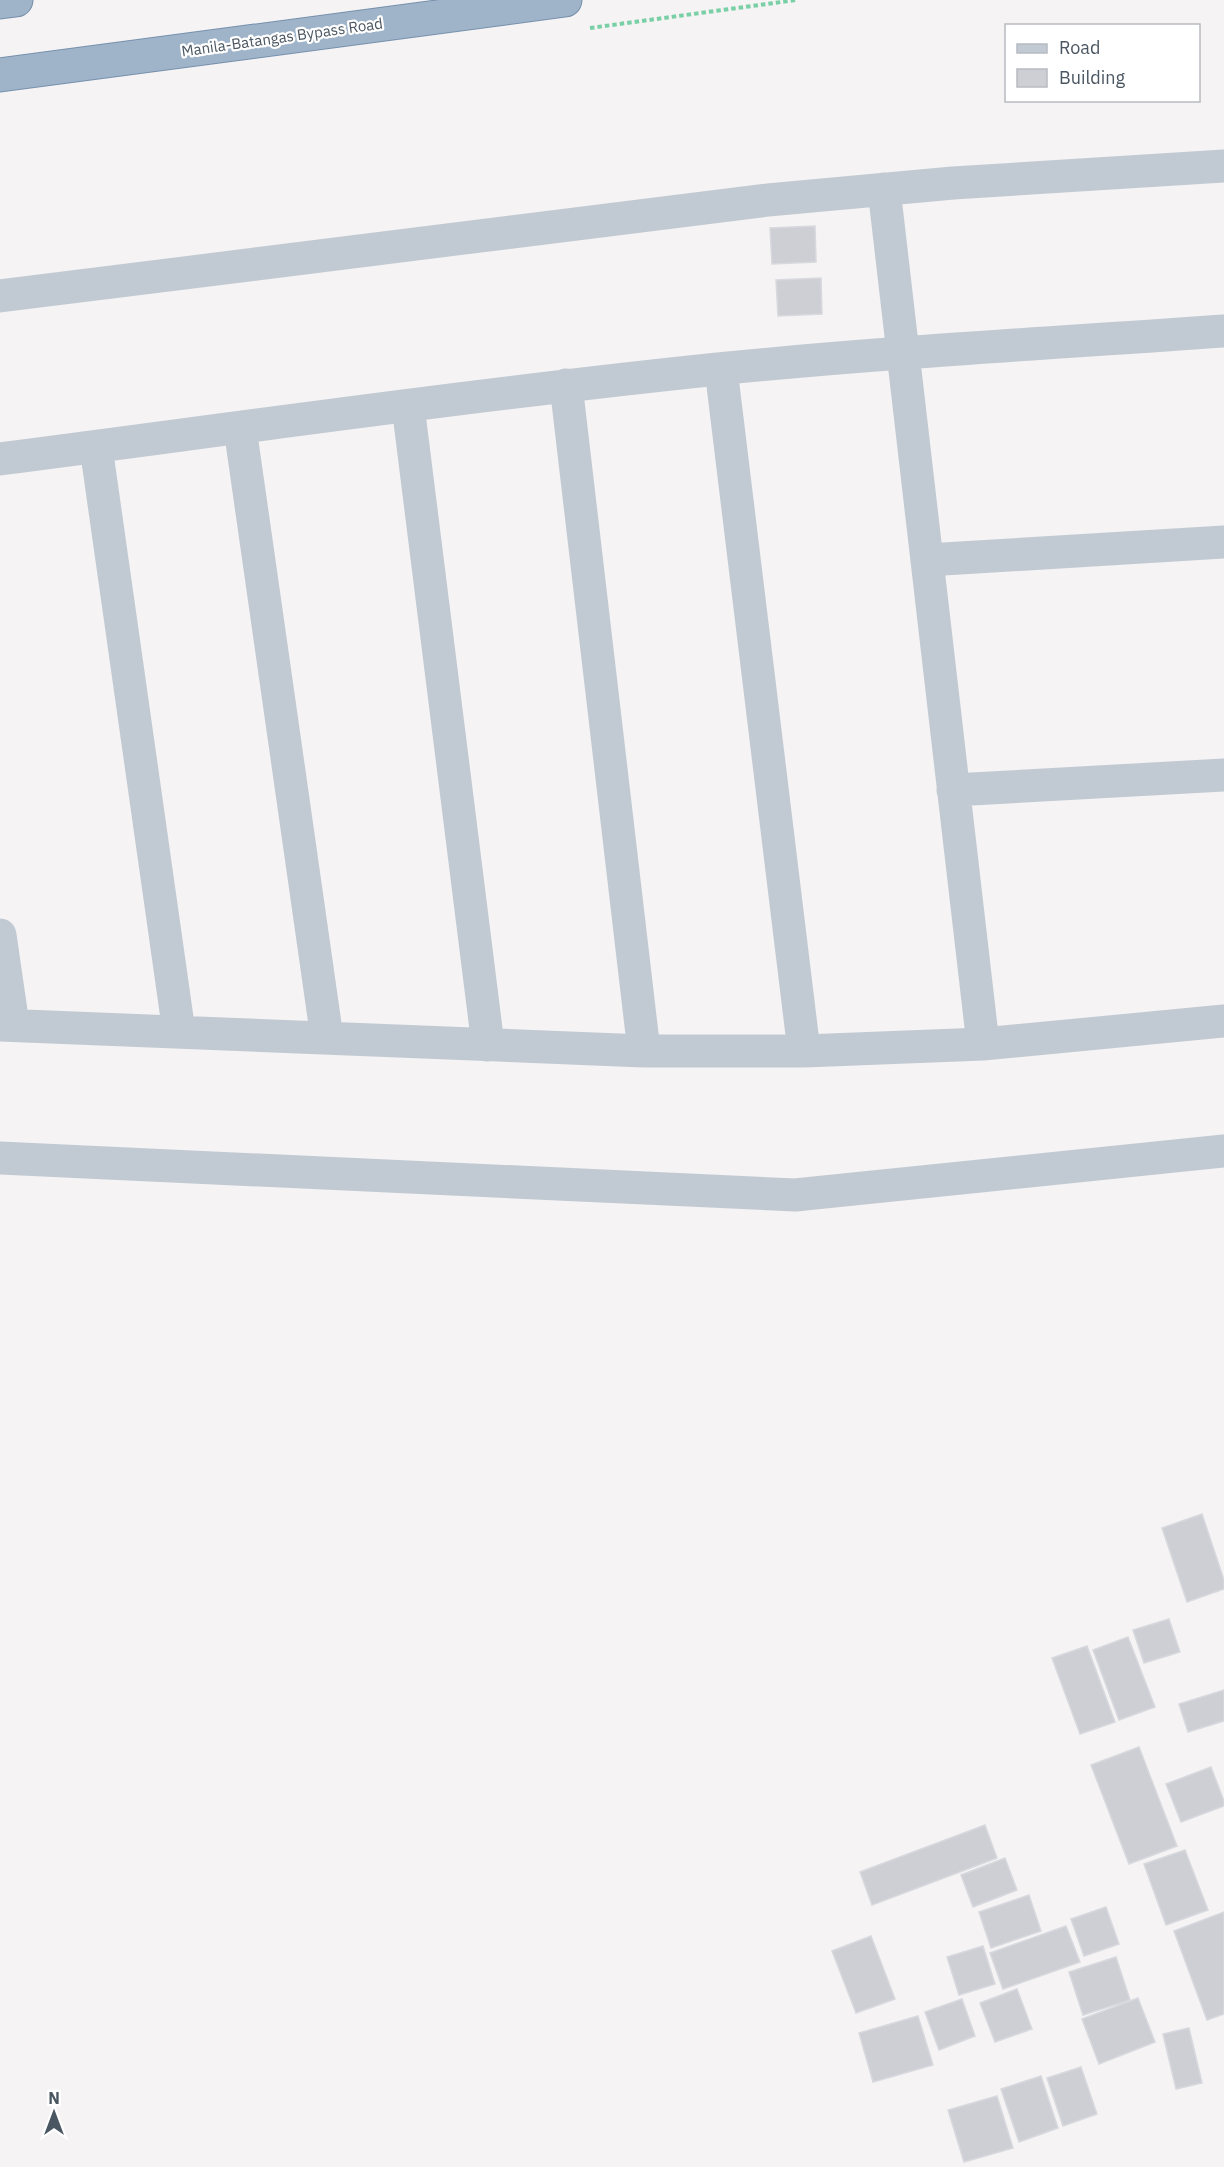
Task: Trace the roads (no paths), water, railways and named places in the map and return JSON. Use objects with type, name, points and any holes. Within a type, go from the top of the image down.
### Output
[{"type":"highway","points":[[0,2],[16,0]]},
{"type":"highway","name":"Manila-Batangas Bypass Road","points":[[0,75],[565,0]]},
{"type":"street","points":[[0,296],[768,200],[885,189],[1224,166]]},
{"type":"street","points":[[885,189],[983,1044]]},
{"type":"street","points":[[0,459],[566,385],[903,353],[1224,331]]},
{"type":"street","points":[[722,369],[804,1051]]},
{"type":"street","points":[[566,385],[644,1051]]},
{"type":"street","points":[[408,406],[488,1045]]},
{"type":"street","points":[[240,428],[327,1038]]},
{"type":"street","points":[[96,447],[179,1032]]},
{"type":"street","points":[[927,560],[1224,542]]},
{"type":"street","points":[[953,790],[1224,775]]},
{"type":"street","points":[[0,935],[6,1025],[644,1051],[804,1051],[983,1044],[1224,1021]]},
{"type":"street","points":[[0,1158],[795,1195],[1224,1151]]}]
